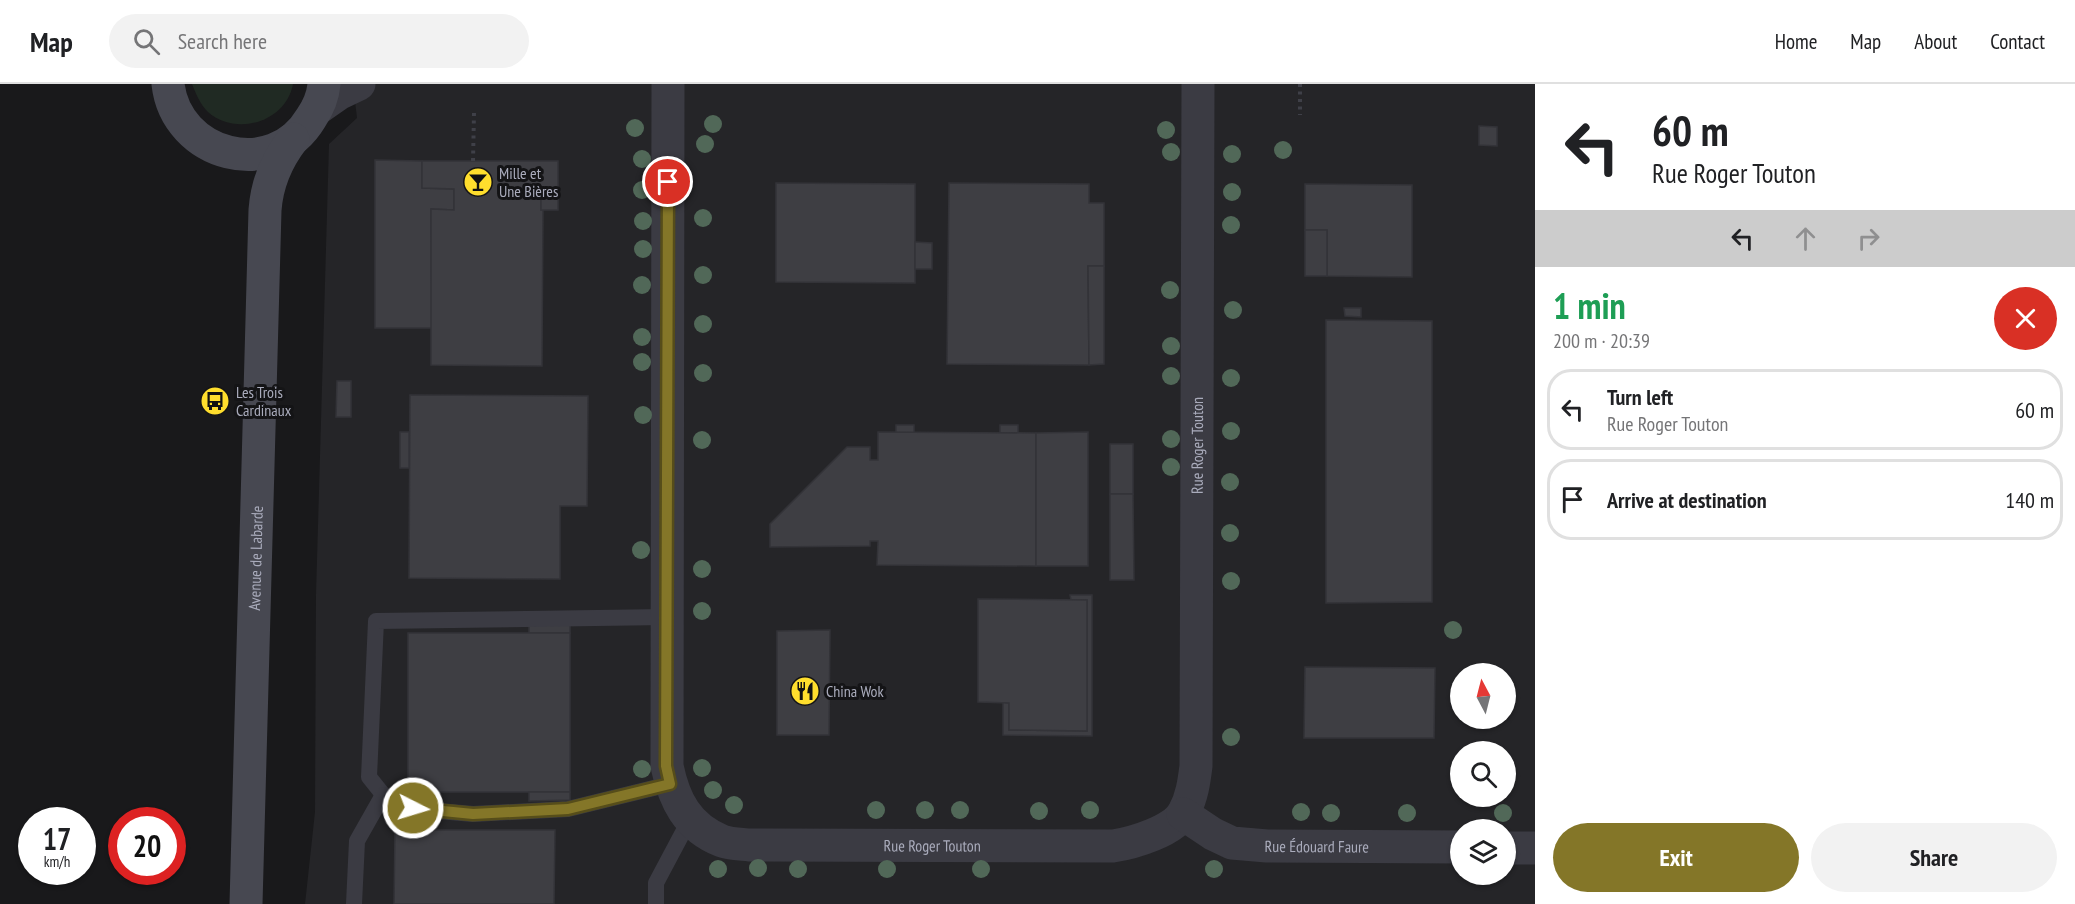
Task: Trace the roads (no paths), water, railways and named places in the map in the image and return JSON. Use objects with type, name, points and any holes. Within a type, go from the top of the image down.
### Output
[{"type":"main road","name":"Avenue de Labarde","points":[[168,84],[175,112],[186,128],[201,141],[236,161],[256,188],[265,210]]},
{"type":"main road","name":"Avenue de Labarde","points":[[246,904],[265,210],[270,180],[276,165],[293,139],[307,126],[320,96]]},
{"type":"main road","points":[[218,150],[238,154],[257,154],[276,149],[293,139]]},
{"type":"street","points":[[320,96],[339,93],[358,84]]},
{"type":"street","name":"Rue Roger Touton","points":[[668,84],[666,766],[672,791],[680,806],[702,830],[723,841],[750,845],[1113,846],[1131,843],[1160,832],[1183,814],[1193,790],[1196,766],[1198,84]]},
{"type":"street","name":"Rue Édouard Faure","points":[[1183,814],[1213,834],[1232,843],[1267,846],[1450,847]]},
{"type":"street","points":[[1516,848],[1535,848]]},
{"type":"lane","points":[[667,617],[376,621],[369,777],[393,807],[473,814],[568,809],[670,784]]},
{"type":"lane","points":[[354,904],[357,841],[383,795]]},
{"type":"lane","points":[[656,904],[656,883],[690,819]]},
{"type":"place","name":"Mille et Une Bières","points":[[478,182]]},
{"type":"place","name":"Les Trois Cardinaux","points":[[215,401]]},
{"type":"place","name":"China Wok","points":[[805,691]]}]
